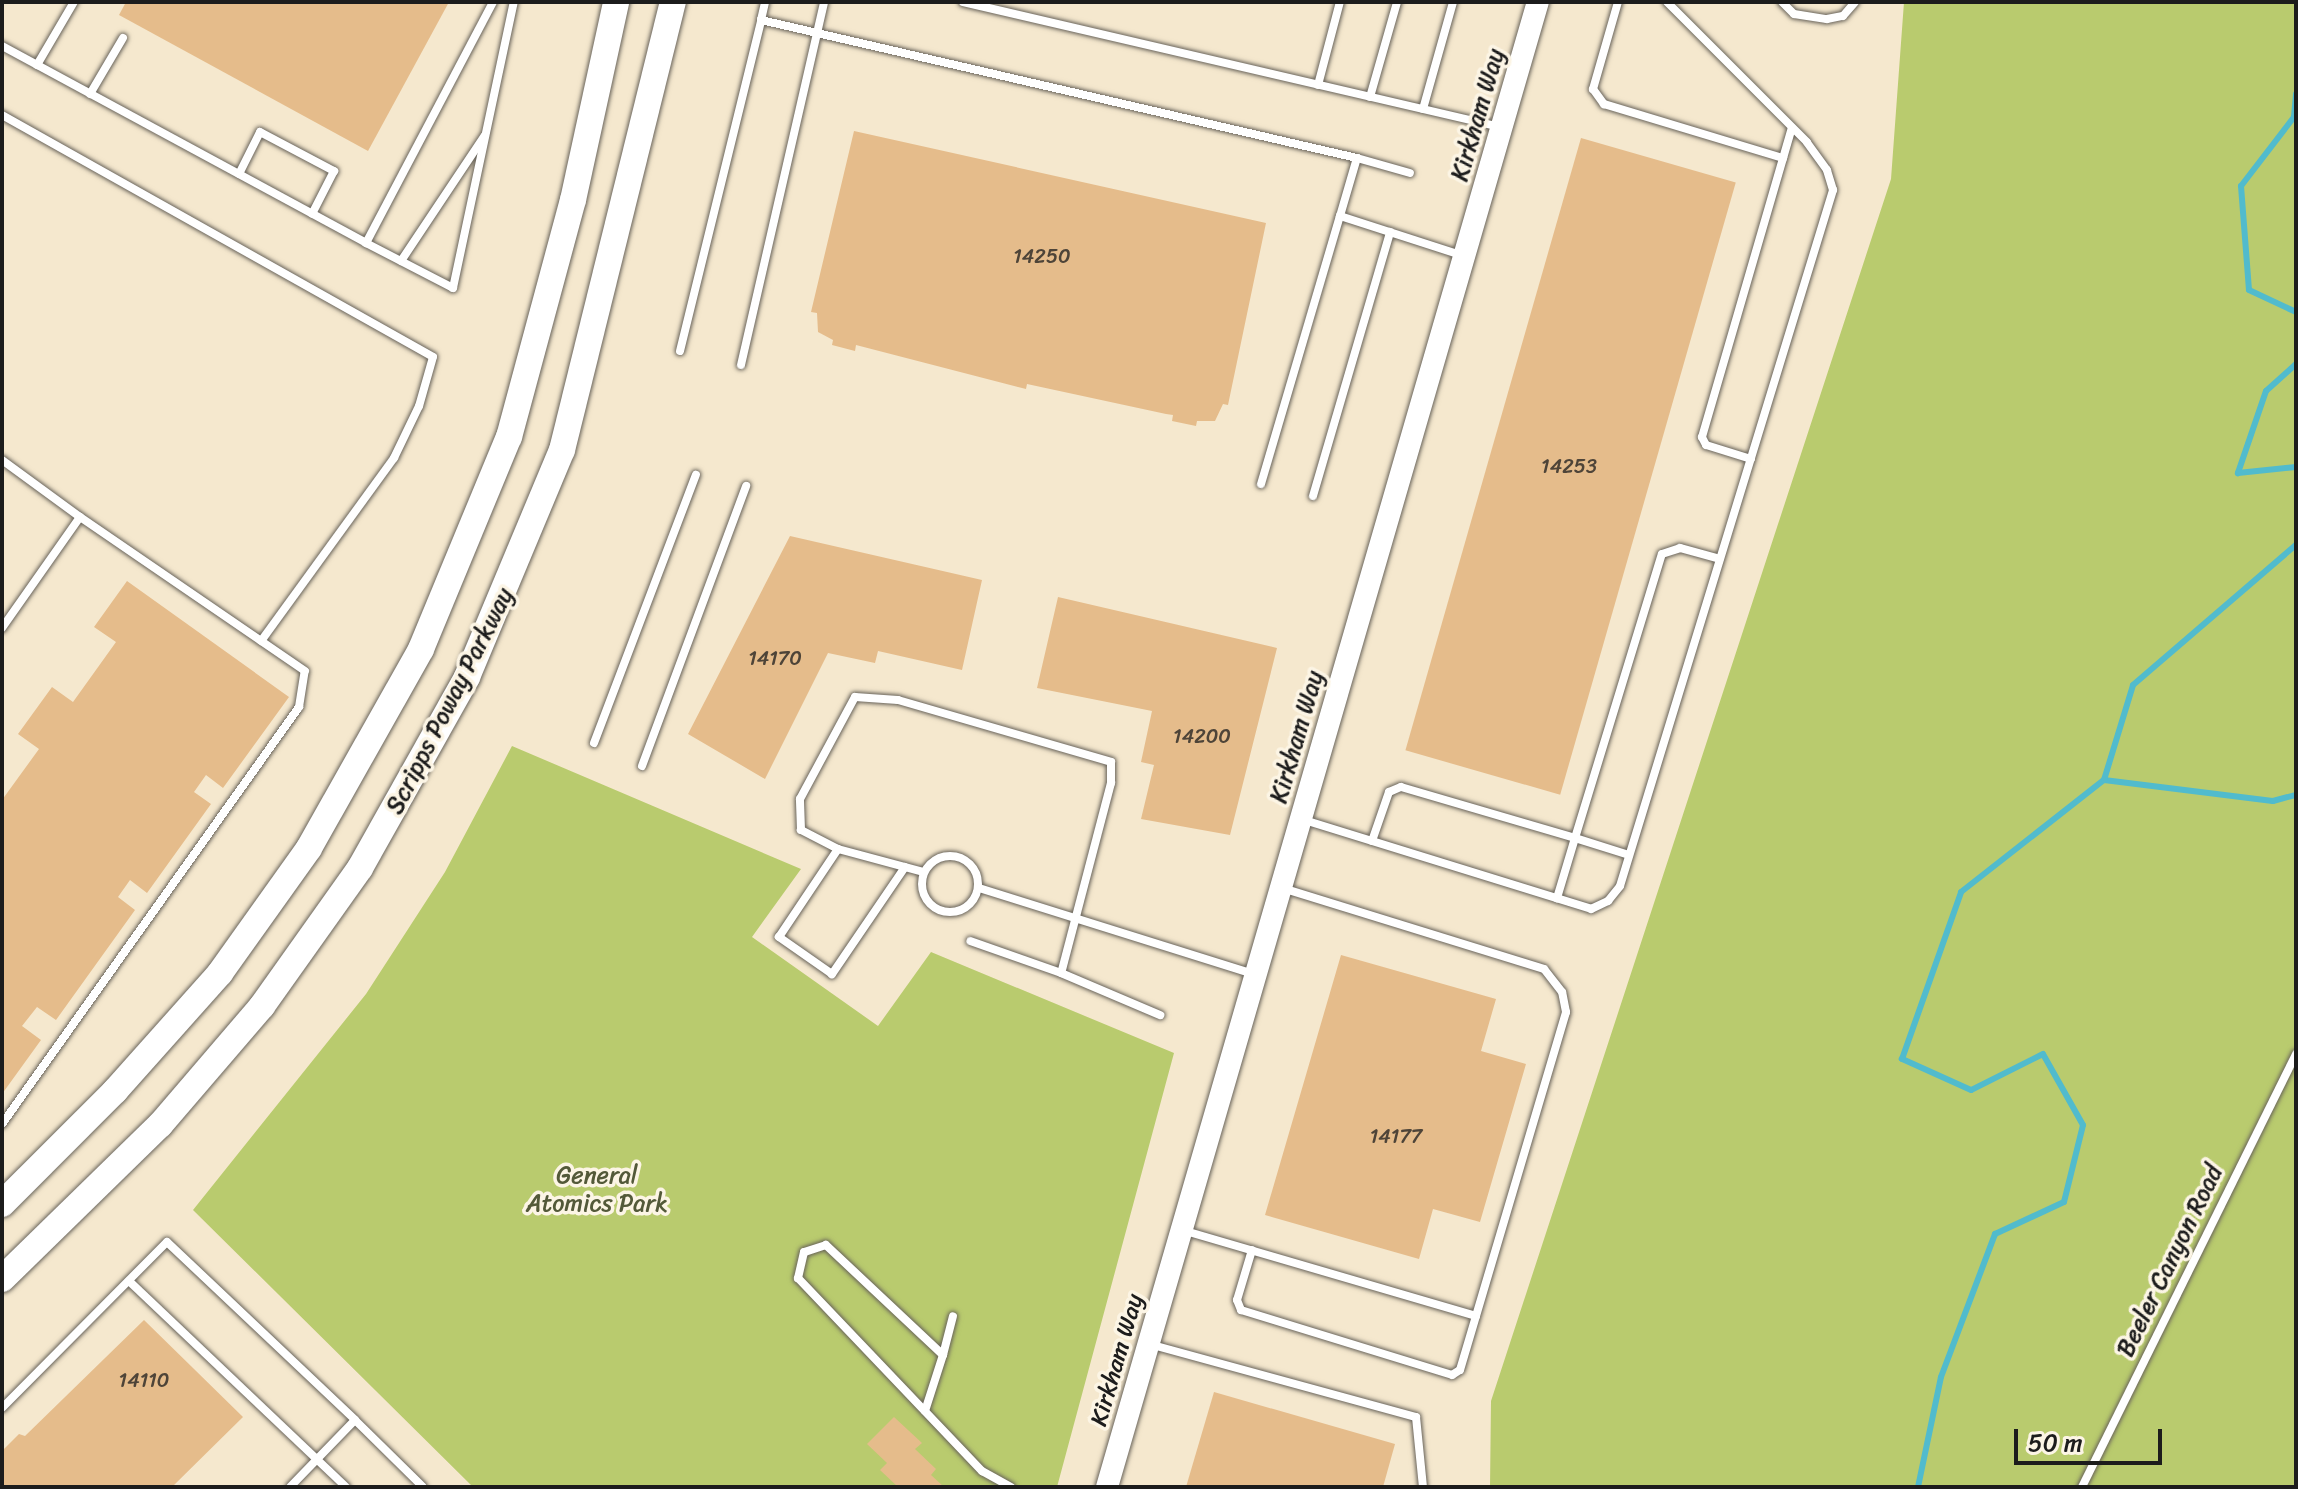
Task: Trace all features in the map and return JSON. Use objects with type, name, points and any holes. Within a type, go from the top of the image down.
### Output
[{"type":"main road","name":"Scripps Poway Parkway","points":[[2,1204],[115,1091],[220,973],[309,848],[421,649],[509,437],[573,200],[616,2]]},
{"type":"main road","name":"Scripps Poway Parkway","points":[[2,1279],[160,1125],[262,1006],[360,868],[467,677],[562,450],[673,2]]},
{"type":"main road","name":"Kirkham Way","points":[[1107,1487],[1538,2]]},
{"type":"lane","points":[[37,65],[74,2]]},
{"type":"lane","points":[[366,243],[493,2]]},
{"type":"lane","points":[[2,46],[453,288],[514,2]]},
{"type":"lane","points":[[680,351],[765,2]]},
{"type":"lane","points":[[741,365],[824,2]]},
{"type":"lane","points":[[963,2],[1501,127]]},
{"type":"lane","points":[[1318,85],[1340,2]]},
{"type":"lane","points":[[1370,97],[1397,2]]},
{"type":"lane","points":[[1423,109],[1453,2]]},
{"type":"lane","points":[[1618,2],[1593,89],[1604,104],[1783,158]]},
{"type":"lane","points":[[1301,819],[1591,909],[1608,901],[1620,886],[1833,190],[1827,170],[1792,128],[1667,2]]},
{"type":"lane","points":[[1782,2],[1794,14],[1827,19],[1843,16],[1855,2]]},
{"type":"lane","points":[[761,20],[1357,158],[1410,173]]},
{"type":"lane","points":[[90,94],[123,38]]},
{"type":"lane","points":[[2,115],[433,357],[419,406],[394,458],[261,641]]},
{"type":"lane","points":[[1751,459],[1706,445],[1702,437],[1792,128]]},
{"type":"lane","points":[[239,174],[260,132],[334,171],[312,214]]},
{"type":"lane","points":[[401,261],[487,132]]},
{"type":"lane","points":[[1261,484],[1357,158]]},
{"type":"lane","points":[[1340,216],[1464,256]]},
{"type":"lane","points":[[1313,496],[1390,232]]},
{"type":"lane","points":[[2,460],[305,671],[299,707],[2,1124]]},
{"type":"lane","points":[[594,743],[696,475]]},
{"type":"lane","points":[[642,766],[746,486]]},
{"type":"lane","points":[[2,628],[80,517]]},
{"type":"lane","points":[[1557,898],[1662,554],[1680,548],[1720,559]]},
{"type":"lane","points":[[924,872],[838,849],[801,830],[800,799],[855,697],[898,700],[1111,762],[1111,783],[1061,973]]},
{"type":"lane","points":[[1372,841],[1389,792],[1401,787],[1629,855]]},
{"type":"lane","points":[[838,849],[779,937],[832,974],[905,867]]},
{"type":"lane","points":[[954,855],[976,870],[979,888],[963,909],[945,912],[925,897],[924,872],[936,859],[954,855]]},
{"type":"lane","points":[[1252,1250],[1237,1300],[1241,1310],[1452,1375],[1460,1370],[1566,1012],[1562,992],[1544,969],[1280,887]]},
{"type":"lane","points":[[979,888],[1255,974]]},
{"type":"lane","points":[[970,941],[1061,973],[1160,1015]]},
{"type":"lane","name":"Beeler Canyon Road","points":[[2082,1487],[2296,1054]]},
{"type":"lane","points":[[1181,1230],[1476,1316]]},
{"type":"lane","points":[[2,1408],[167,1242],[423,1487]]},
{"type":"lane","points":[[943,1355],[826,1245],[804,1252],[798,1278],[982,1471],[1011,1487]]},
{"type":"lane","points":[[129,1281],[346,1487]]},
{"type":"lane","points":[[925,1411],[953,1316]]},
{"type":"lane","points":[[1148,1344],[1416,1417],[1423,1487]]},
{"type":"lane","points":[[290,1487],[355,1420]]},
{"type":"green space","points":[[1904,2],[2296,2],[2296,1487],[1490,1487],[1491,1401],[1891,179]]},
{"type":"green space","name":"General Atomics Park","points":[[512,746],[801,869],[752,937],[878,1026],[931,952],[1174,1053],[1057,1487],[473,1487],[193,1210],[366,994],[445,872]]},
{"type":"building","points":[[126,2],[449,2],[368,151],[119,15]]},
{"type":"building","points":[[854,131],[1266,223],[1228,405],[1223,404],[1215,421],[1197,421],[1196,426],[1172,421],[1173,415],[1027,384],[1026,389],[856,345],[855,351],[832,345],[833,340],[818,332],[817,313],[811,312]]},
{"type":"building","points":[[1581,138],[1736,182],[1560,795],[1405,750]]},
{"type":"building","points":[[790,536],[982,580],[962,670],[878,651],[875,663],[828,653],[765,779],[688,734]]},
{"type":"building","points":[[127,581],[289,697],[223,788],[206,775],[194,792],[211,804],[147,893],[130,880],[118,897],[135,910],[56,1020],[37,1007],[22,1026],[41,1040],[2,1094],[2,800],[39,749],[18,734],[52,687],[73,702],[116,642],[94,627]]},
{"type":"building","points":[[1058,597],[1277,648],[1230,835],[1141,819],[1154,765],[1141,762],[1152,711],[1037,688]]},
{"type":"building","points":[[1341,955],[1496,999],[1481,1051],[1526,1064],[1480,1222],[1433,1209],[1419,1259],[1265,1215]]},
{"type":"building","points":[[144,1320],[243,1417],[172,1487],[2,1487],[2,1451],[19,1434],[25,1436]]},
{"type":"building","points":[[1214,1392],[1395,1444],[1383,1487],[1186,1487]]},
{"type":"building","points":[[894,1417],[922,1443],[915,1449],[936,1469],[931,1475],[944,1487],[898,1487],[880,1470],[887,1463],[867,1444]]},
{"type":"waterway","points":[[2296,94],[2294,117],[2241,186],[2249,290],[2296,312]]},
{"type":"waterway","points":[[2296,364],[2266,391],[2238,473],[2296,467]]},
{"type":"waterway","points":[[1918,1487],[1941,1377],[1995,1234],[2064,1202],[2083,1125],[2043,1054],[1971,1090],[1902,1059],[1961,892],[2104,780],[2133,685],[2296,545]]},
{"type":"waterway","points":[[2104,780],[2273,801],[2296,795]]}]
